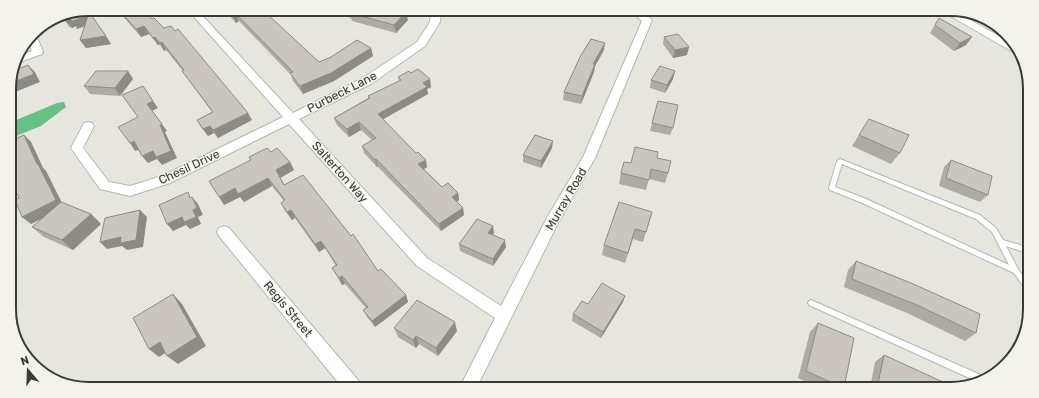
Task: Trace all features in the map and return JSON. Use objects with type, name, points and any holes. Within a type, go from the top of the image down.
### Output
[{"type":"street","name":"Salterton Way","points":[[197,16],[422,262],[504,316]]},
{"type":"street","name":"Purbeck Lane","points":[[291,118],[367,81],[421,44],[435,22],[436,16]]},
{"type":"street","name":"Murray Road","points":[[471,382],[553,220],[589,158],[647,20],[642,16]]},
{"type":"street","points":[[955,16],[1008,45]]},
{"type":"street","points":[[24,57],[38,52],[34,41]]},
{"type":"street","name":"Chesil Drive","points":[[88,126],[77,148],[105,186],[130,191],[166,180],[291,118]]},
{"type":"street","name":"Regis Street","points":[[224,232],[349,382]]},
{"type":"lane","points":[[1016,271],[862,200],[832,188],[840,161],[978,217],[994,230],[1016,271],[1023,281]]},
{"type":"lane","points":[[1000,242],[1023,248]]},
{"type":"lane","points":[[811,303],[976,377]]},
{"type":"shaded area","points":[[64,102],[66,107],[41,126],[16,136],[16,120],[57,103]]},
{"type":"building","points":[[87,16],[72,21],[70,19],[65,20],[75,17]]},
{"type":"building","points":[[88,16],[92,16],[106,36],[80,40]]},
{"type":"building","points":[[124,16],[149,16],[152,19],[154,18],[164,28],[171,26],[175,31],[178,29],[248,113],[213,130],[210,126],[203,129],[197,120],[213,112],[182,71],[184,70],[162,42],[160,43],[155,37],[153,38],[144,26],[136,29]]},
{"type":"building","points":[[238,16],[269,16],[319,62],[331,57],[357,40],[371,48],[331,73],[300,86],[290,73],[293,72]]},
{"type":"building","points":[[361,16],[402,16],[394,25]]},
{"type":"building","points":[[939,18],[972,37],[960,43],[935,25]]},
{"type":"building","points":[[678,34],[689,47],[675,50],[664,37]]},
{"type":"building","points":[[591,39],[605,43],[593,64],[595,64],[582,96],[564,92],[580,57]]},
{"type":"building","points":[[28,65],[34,74],[17,81],[19,69]]},
{"type":"building","points":[[660,66],[675,71],[667,85],[651,80]]},
{"type":"building","points":[[418,69],[430,79],[423,83],[427,87],[378,114],[416,153],[418,152],[426,160],[418,164],[442,187],[448,183],[458,193],[452,197],[463,208],[439,224],[362,146],[376,138],[359,122],[347,129],[334,118],[370,98],[368,96],[401,80],[398,77],[409,71],[411,73]]},
{"type":"building","points":[[96,71],[128,71],[115,88],[84,86]]},
{"type":"building","points":[[143,86],[153,101],[147,104],[162,124],[160,125],[171,151],[156,157],[153,151],[142,156],[134,141],[130,143],[118,127],[138,117],[122,95]]},
{"type":"building","points":[[658,101],[678,105],[673,128],[652,123]]},
{"type":"building","points":[[869,119],[909,135],[900,153],[859,135]]},
{"type":"building","points":[[24,135],[56,200],[22,217],[16,202],[16,200],[19,198],[16,191],[16,138]]},
{"type":"building","points":[[535,135],[553,141],[541,161],[523,155]]},
{"type":"building","points":[[635,147],[658,152],[657,158],[671,161],[668,173],[651,169],[649,180],[621,173],[624,162],[631,163]]},
{"type":"building","points":[[267,148],[271,152],[277,148],[290,162],[276,170],[284,185],[303,175],[351,236],[353,234],[378,271],[381,269],[406,295],[372,321],[363,310],[368,307],[342,276],[339,278],[332,268],[337,265],[321,241],[315,244],[291,210],[287,212],[281,203],[285,200],[268,178],[238,194],[235,188],[219,197],[209,181],[251,160],[249,157]]},
{"type":"building","points":[[951,160],[992,176],[988,195],[946,178]]},
{"type":"building","points":[[188,192],[197,208],[193,210],[196,217],[184,222],[182,217],[167,224],[159,205]]},
{"type":"building","points":[[61,202],[91,214],[62,240],[32,227]]},
{"type":"building","points":[[619,202],[652,212],[646,232],[635,229],[628,253],[604,245]]},
{"type":"building","points":[[140,210],[136,240],[120,243],[121,237],[100,242],[105,218]]},
{"type":"building","points":[[477,219],[493,226],[488,233],[505,240],[493,259],[459,244]]},
{"type":"building","points":[[856,261],[911,283],[980,314],[976,333],[917,305],[852,279]]},
{"type":"building","points":[[602,283],[625,296],[603,332],[573,314],[582,301],[588,304]]},
{"type":"building","points":[[173,294],[197,337],[167,356],[160,342],[149,349],[133,318]]},
{"type":"building","points":[[417,300],[455,322],[436,348],[416,336],[413,340],[394,328]]},
{"type":"building","points":[[818,323],[854,338],[845,382],[831,382],[806,371]]},
{"type":"building","points":[[884,355],[943,382],[878,382]]}]
